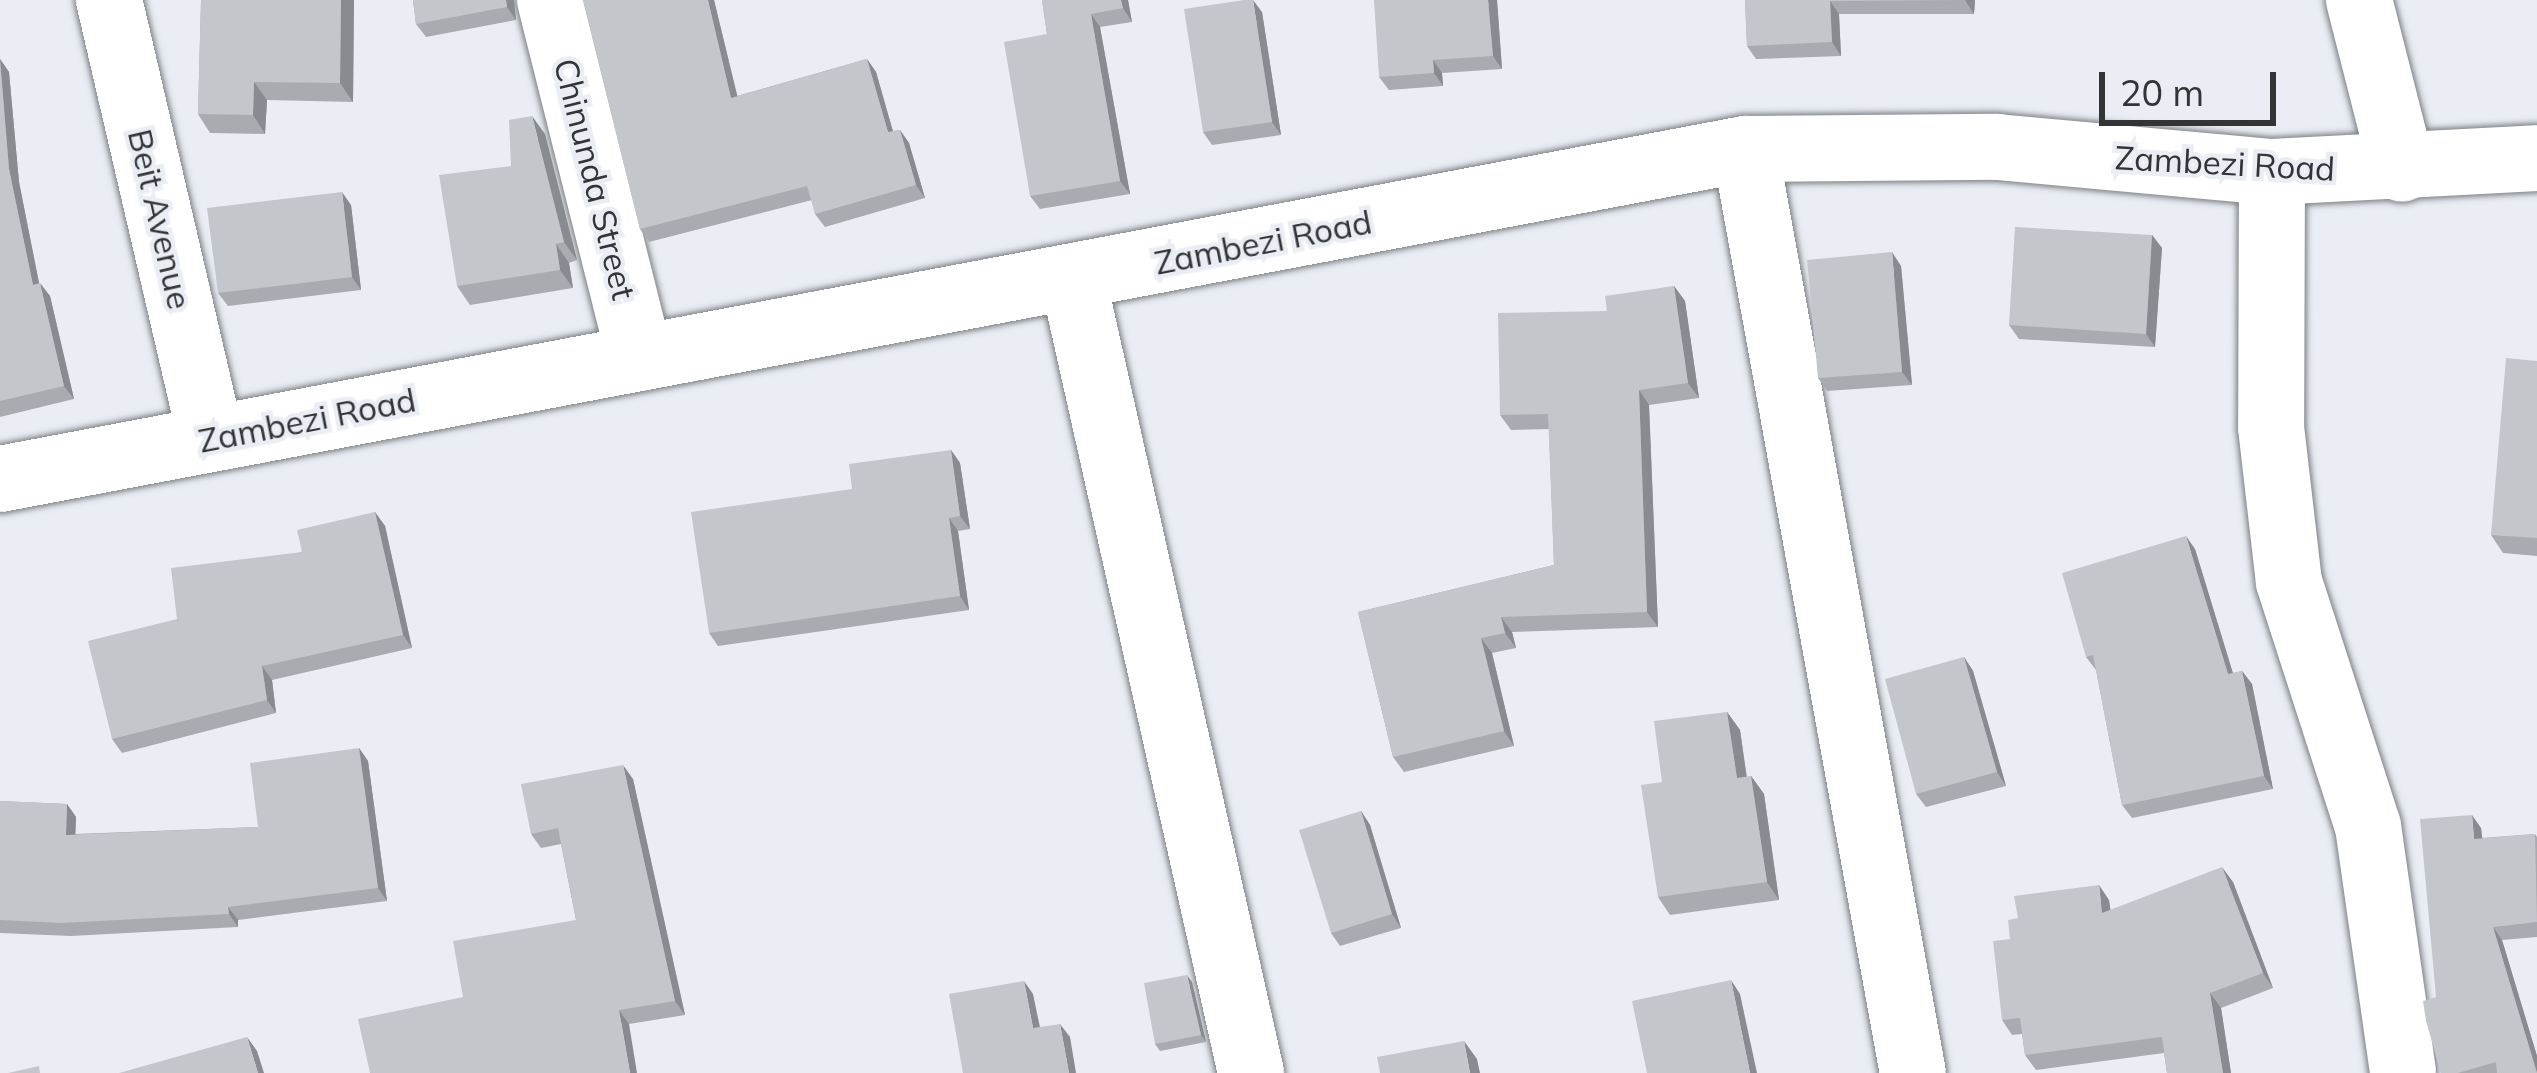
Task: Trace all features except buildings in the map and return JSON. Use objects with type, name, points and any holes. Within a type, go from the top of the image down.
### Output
[{"type":"street","name":"Beit Avenue","points":[[109,0],[211,437]]},
{"type":"street","name":"Chinunda Street","points":[[550,0],[640,358]]},
{"type":"street","points":[[2359,0],[2402,169]]},
{"type":"street","name":"Zambezi Road","points":[[0,479],[1745,148],[1997,147],[2272,172],[2402,169],[2537,158]]},
{"type":"street","points":[[1745,148],[1913,1073]]},
{"type":"street","points":[[2272,172],[2271,427],[2289,582],[2368,826],[2403,1073]]},
{"type":"street","points":[[1073,279],[1251,1073]]}]
